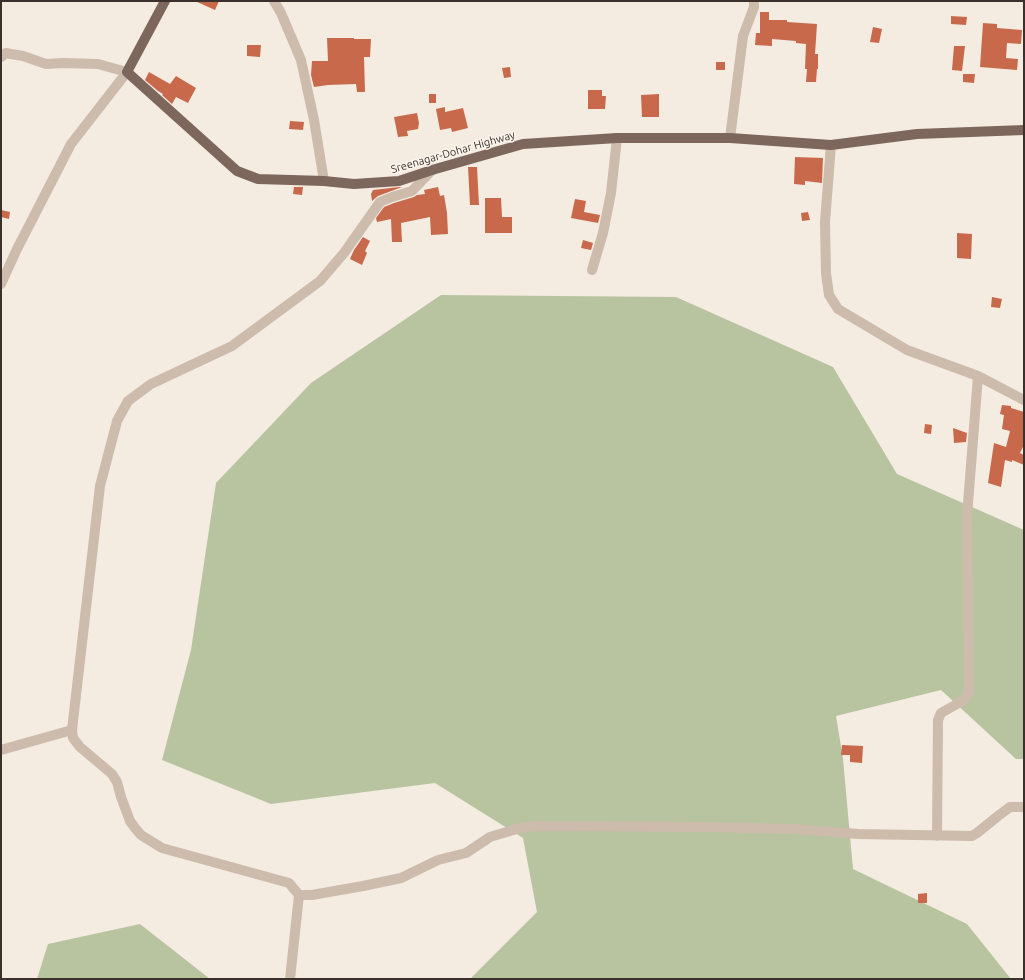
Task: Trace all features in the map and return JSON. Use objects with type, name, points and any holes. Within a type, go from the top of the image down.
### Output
[{"type":"main road","points":[[127,72],[165,1]]},
{"type":"main road","name":"Sreenagar-Dohar Highway","points":[[127,72],[237,172],[258,179],[324,181],[354,184],[399,181],[523,144],[617,138],[730,138],[831,145],[917,134],[1024,130]]},
{"type":"street","points":[[274,1],[281,13],[301,60],[314,120],[324,181]]},
{"type":"street","points":[[730,138],[743,36],[754,7],[754,1]]},
{"type":"street","points":[[1,57],[6,53],[23,56],[46,64],[98,64],[127,72],[71,144],[17,249],[1,284]]},
{"type":"street","points":[[592,270],[603,233],[611,193],[617,138]]},
{"type":"street","points":[[831,145],[825,222],[826,273],[829,295],[832,302],[838,309],[907,350],[978,376],[1024,400]]},
{"type":"street","points":[[290,979],[299,895],[289,883],[162,848],[141,835],[130,821],[121,797],[118,782],[112,774],[80,748],[73,738],[72,730],[100,486],[117,421],[128,401],[152,384],[232,346],[320,281],[344,253],[380,202],[412,191],[432,170]]},
{"type":"street","points":[[937,836],[938,720],[942,713],[964,700],[969,693],[967,516],[978,376]]},
{"type":"street","points":[[1,750],[72,730]]},
{"type":"street","points":[[299,895],[312,895],[401,878],[438,860],[466,853],[490,837],[520,828],[535,826],[794,829],[858,834],[972,836],[978,833],[1010,807],[1024,807]]},
{"type":"green space","points":[[441,295],[676,297],[833,367],[897,474],[1024,530],[1024,759],[1016,759],[941,690],[836,716],[843,759],[853,869],[967,924],[1011,979],[470,979],[537,912],[523,838],[435,783],[271,804],[162,760],[191,650],[216,483],[311,383]]},
{"type":"green space","points":[[140,924],[210,979],[37,979],[48,944]]},
{"type":"building","points":[[195,1],[219,1],[215,10]]},
{"type":"building","points":[[760,12],[769,12],[769,20],[787,20],[787,22],[817,24],[815,54],[818,54],[818,69],[816,82],[806,82],[806,44],[796,43],[796,41],[772,39],[772,46],[755,45],[756,33],[760,33]]},
{"type":"building","points":[[951,16],[967,17],[966,25],[951,24]]},
{"type":"building","points":[[983,23],[997,24],[997,28],[1022,30],[1021,44],[1007,43],[1006,58],[1018,59],[1017,70],[980,67]]},
{"type":"building","points":[[873,27],[882,29],[879,43],[870,42]]},
{"type":"building","points":[[327,38],[371,39],[370,57],[364,57],[365,92],[357,92],[356,84],[314,87],[311,75],[312,61],[328,61]]},
{"type":"building","points":[[247,45],[261,45],[260,57],[247,56]]},
{"type":"building","points":[[954,46],[965,46],[962,71],[952,70]]},
{"type":"building","points":[[716,62],[725,62],[725,70],[716,70]]},
{"type":"building","points":[[510,67],[511,77],[504,78],[502,68]]},
{"type":"building","points":[[149,72],[170,84],[176,76],[196,88],[188,103],[176,97],[172,104],[162,95],[163,94],[145,80]]},
{"type":"building","points":[[963,74],[975,74],[974,83],[963,82]]},
{"type":"building","points":[[588,90],[602,90],[602,96],[606,96],[605,109],[588,109]]},
{"type":"building","points":[[429,94],[436,94],[436,103],[429,103]]},
{"type":"building","points":[[659,94],[659,117],[642,117],[641,95]]},
{"type":"building","points":[[445,107],[445,112],[463,108],[468,128],[452,132],[451,128],[440,130],[436,109]]},
{"type":"building","points":[[417,113],[419,123],[418,129],[407,131],[408,136],[398,137],[394,117]]},
{"type":"building","points":[[290,121],[304,122],[303,130],[289,129]]},
{"type":"building","points":[[795,157],[823,158],[822,183],[805,181],[805,185],[794,184]]},
{"type":"building","points":[[468,167],[477,167],[479,205],[470,205]]},
{"type":"building","points":[[294,187],[303,187],[302,195],[293,194]]},
{"type":"building","points":[[402,187],[378,196],[372,201],[371,194],[373,190]]},
{"type":"building","points":[[438,187],[440,196],[444,195],[448,234],[431,235],[430,217],[401,223],[402,242],[392,242],[391,219],[377,222],[376,218],[384,207],[417,195],[425,194],[424,190]]},
{"type":"building","points":[[485,198],[501,198],[502,217],[512,217],[512,233],[485,233]]},
{"type":"building","points":[[575,199],[586,201],[584,212],[600,215],[598,223],[571,218]]},
{"type":"building","points":[[1,210],[10,212],[9,219],[1,217]]},
{"type":"building","points":[[808,212],[810,220],[802,221],[801,213]]},
{"type":"building","points":[[957,233],[972,234],[971,259],[957,258]]},
{"type":"building","points":[[363,237],[370,241],[365,251],[367,253],[362,265],[350,259]]},
{"type":"building","points":[[583,240],[593,243],[591,250],[581,248]]},
{"type":"building","points":[[992,297],[1002,299],[1000,308],[991,307]]},
{"type":"building","points":[[1002,405],[1011,406],[1011,408],[1024,412],[1024,445],[1020,453],[1024,455],[1024,465],[1012,460],[1012,462],[1005,460],[1001,487],[988,483],[994,443],[1006,447],[1010,431],[1002,429],[1004,415],[1000,414]]},
{"type":"building","points":[[925,424],[932,425],[931,434],[924,433]]},
{"type":"building","points":[[953,428],[967,433],[966,442],[954,443]]},
{"type":"building","points":[[842,745],[863,746],[862,763],[850,762],[850,755],[841,755]]},
{"type":"building","points":[[927,893],[927,903],[918,903],[918,894]]}]
